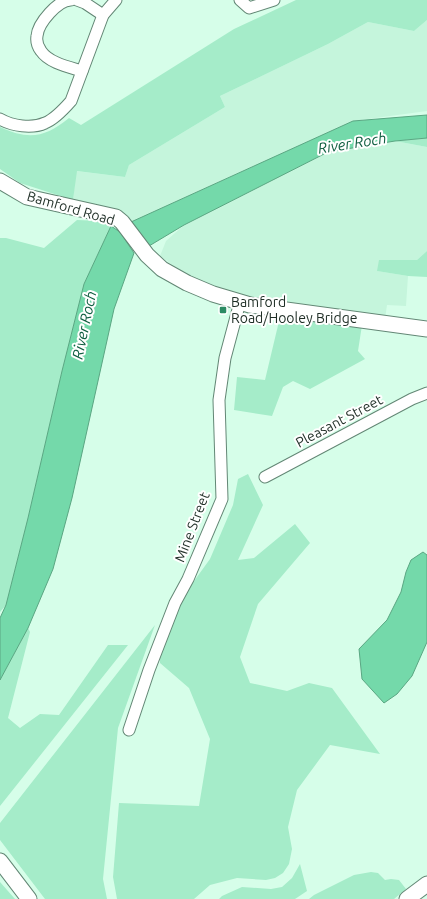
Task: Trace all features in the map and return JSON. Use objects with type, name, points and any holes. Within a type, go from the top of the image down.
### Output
[{"type":"street","points":[[72,0],[60,3],[53,9],[39,28],[37,45],[47,58],[82,72]]},
{"type":"street","points":[[77,0],[85,3],[103,15]]},
{"type":"street","points":[[0,119],[22,126],[44,124],[55,117],[71,101],[103,15],[116,0]]},
{"type":"street","points":[[240,0],[250,8],[274,0]]},
{"type":"street","name":"Bamford Road","points":[[0,181],[27,197],[116,217],[122,222],[147,255],[162,269],[187,283],[213,294],[250,305],[427,329]]},
{"type":"street","name":"Mine Street","points":[[129,730],[149,670],[175,603],[188,579],[222,499],[219,400],[225,358],[240,302]]},
{"type":"street","name":"Pleasant Street","points":[[265,477],[407,402],[427,393]]},
{"type":"street","points":[[3,865],[29,899]]},
{"type":"street","points":[[407,899],[427,884]]},
{"type":"shaded area","points":[[296,0],[427,0],[427,20],[414,31],[368,22],[328,44],[220,96],[225,107],[129,165],[125,177],[77,171],[73,200],[20,183],[0,169],[0,127],[19,134],[36,135],[52,130],[69,118],[81,125],[234,29]]},
{"type":"shaded area","points":[[427,20],[427,111],[353,121],[131,222],[73,200],[76,171],[125,177],[129,165],[225,107],[220,96],[328,44],[368,22],[414,31]]},
{"type":"shaded area","points":[[427,138],[427,147],[395,141]]},
{"type":"shaded area","points":[[395,141],[427,147],[427,251],[417,260],[377,271],[408,276],[406,306],[387,305],[385,319],[214,294],[160,256],[166,241],[184,225],[328,152]]},
{"type":"shaded area","points":[[77,220],[101,221],[111,226],[84,284],[6,605],[0,612],[0,238],[6,238],[44,248]]},
{"type":"shaded area","points":[[427,251],[427,277],[408,276],[377,271],[379,260],[417,260]]},
{"type":"shaded area","points":[[280,317],[362,325],[358,351],[365,359],[310,389],[293,381],[283,387],[272,416],[234,410],[237,377],[265,380]]},
{"type":"shaded area","points":[[248,474],[263,505],[238,560],[254,558],[295,524],[310,543],[258,604],[240,657],[250,683],[287,691],[309,683],[332,688],[380,754],[330,745],[297,790],[288,827],[292,849],[289,864],[283,873],[275,878],[266,880],[237,878],[210,885],[194,899],[117,899],[113,877],[119,803],[199,806],[210,739],[189,688],[160,663],[160,653],[181,599],[210,559],[233,505],[238,479]]},
{"type":"shaded area","points":[[155,625],[118,728],[103,879],[107,899],[45,899],[0,840],[0,823]]},
{"type":"shaded area","points":[[28,628],[30,632],[8,718],[20,728],[40,714],[59,715],[108,645],[128,645],[0,806],[0,680]]},
{"type":"shaded area","points":[[300,864],[307,891],[295,899],[219,899],[222,896],[242,887],[271,889],[282,887],[292,878]]},
{"type":"shaded area","points":[[371,872],[378,873],[385,880],[399,880],[406,889],[394,899],[309,899],[354,875]]},
{"type":"shaded area","points":[[0,882],[15,899],[0,899]]},
{"type":"water","name":"River Roch","points":[[427,115],[427,138],[395,141],[328,152],[184,225],[149,246],[131,222],[353,121]]},
{"type":"water","name":"River Roch","points":[[111,226],[120,232],[134,253],[114,309],[72,498],[53,569],[28,628],[0,680],[0,618],[6,605],[28,518],[84,284]]},
{"type":"water","points":[[423,552],[427,555],[427,642],[412,676],[397,694],[384,703],[362,679],[359,649],[387,620],[401,592],[411,560]]},
{"type":"place","name":"Bamford Road/Hooley Bridge","points":[[223,310]]}]
